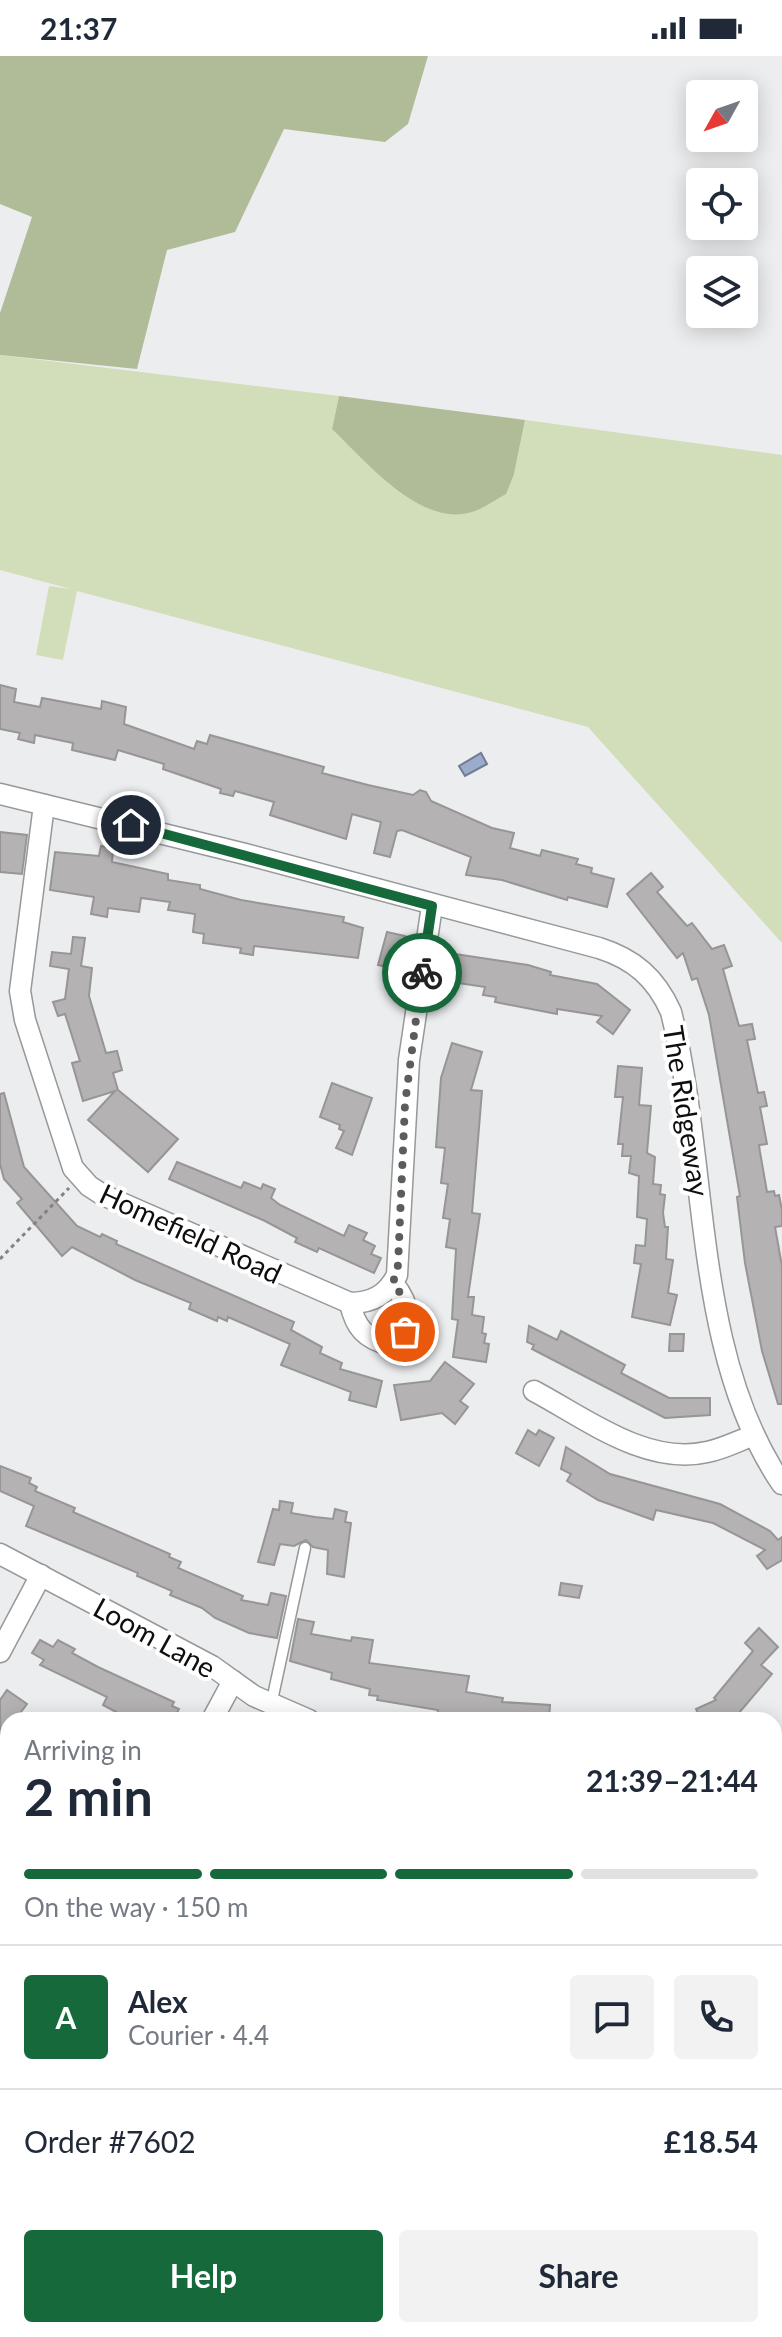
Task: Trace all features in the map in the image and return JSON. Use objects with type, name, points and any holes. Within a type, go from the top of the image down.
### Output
[{"type":"street","name":"The Ridgeway","points":[[0,794],[245,854],[618,954],[636,964],[664,995],[676,1031],[720,1329],[740,1401],[754,1435],[782,1484]]},
{"type":"street","name":"Homefield Road","points":[[44,805],[20,991],[25,1020],[67,1158],[80,1177],[103,1195],[350,1303]]},
{"type":"street","points":[[393,1283],[408,1304],[405,1332],[399,1341],[390,1345],[355,1325],[350,1303],[365,1303],[377,1298],[393,1283],[398,1265],[409,1060],[432,906]]},
{"type":"street","points":[[534,1391],[635,1445],[659,1453],[705,1453],[754,1435]]},
{"type":"street","name":"Loom Lane","points":[[0,1554],[212,1666],[271,1705],[289,1712]]},
{"type":"street","points":[[0,1652],[41,1575]]},
{"type":"street","points":[[216,1712],[233,1681]]},
{"type":"lane","points":[[271,1705],[305,1548]]},
{"type":"path","points":[[0,1259],[80,1177]]},
{"type":"green space","points":[[0,56],[428,56],[408,124],[385,142],[284,129],[235,232],[167,250],[137,369],[0,355],[0,313],[32,217],[0,204]]},
{"type":"green space","points":[[0,355],[339,396],[332,429],[514,474],[525,420],[782,455],[782,943],[588,727],[77,591],[63,660],[36,655],[49,586],[71,589],[0,570]]},
{"type":"green space","points":[[339,396],[525,420],[514,474],[506,494],[472,512],[452,514],[414,501],[377,473],[332,429]]},
{"type":"water","points":[[481,753],[487,764],[465,776],[459,766]]},
{"type":"building","points":[[0,685],[16,689],[14,702],[40,707],[42,698],[101,709],[102,701],[126,707],[124,724],[194,749],[197,741],[207,744],[210,735],[324,767],[322,773],[413,795],[420,790],[426,792],[431,801],[492,828],[514,833],[510,848],[540,856],[542,850],[578,859],[576,864],[592,868],[591,873],[614,879],[607,907],[568,897],[567,900],[502,880],[466,875],[471,857],[402,830],[397,831],[390,857],[374,853],[381,822],[352,814],[346,839],[270,815],[274,802],[235,791],[233,796],[220,793],[221,789],[163,769],[164,764],[118,750],[115,760],[72,750],[73,743],[35,735],[34,743],[18,739],[20,733],[0,729]]},
{"type":"building","points":[[0,832],[27,835],[22,874],[0,872]]},
{"type":"building","points":[[101,846],[113,848],[112,862],[168,874],[168,880],[200,885],[200,889],[241,900],[344,917],[343,922],[363,928],[358,958],[254,946],[253,955],[240,953],[241,948],[203,943],[204,934],[193,932],[195,914],[168,910],[170,902],[141,898],[139,912],[108,908],[107,917],[91,914],[94,897],[50,890],[55,852],[99,856]]},
{"type":"building","points":[[651,873],[663,887],[657,892],[687,926],[692,923],[712,949],[724,945],[732,966],[723,969],[739,1026],[752,1024],[755,1039],[747,1040],[758,1093],[764,1092],[767,1106],[760,1107],[767,1144],[759,1145],[760,1152],[767,1192],[774,1191],[775,1196],[779,1195],[782,1210],[782,1226],[775,1227],[782,1266],[782,1404],[778,1404],[762,1351],[745,1263],[737,1197],[740,1196],[709,1015],[697,978],[692,980],[683,953],[677,958],[627,894]]},
{"type":"building","points":[[387,932],[405,936],[396,969],[378,965]]},
{"type":"building","points":[[73,937],[85,938],[81,966],[92,968],[89,996],[106,1053],[117,1051],[122,1070],[113,1073],[118,1090],[178,1139],[148,1172],[88,1120],[115,1091],[83,1101],[72,1063],[80,1061],[65,1014],[58,1016],[53,1002],[65,999],[69,969],[50,966],[52,952],[71,954]]},
{"type":"building","points":[[455,954],[528,965],[551,972],[550,975],[597,984],[630,1010],[613,1034],[597,1022],[602,1016],[557,1009],[557,1014],[495,1002],[496,997],[483,995],[485,987],[438,980],[442,955],[454,957]]},
{"type":"building","points":[[452,1043],[482,1052],[471,1090],[482,1091],[472,1213],[480,1214],[468,1297],[474,1297],[472,1315],[484,1317],[482,1333],[486,1334],[484,1343],[489,1344],[486,1362],[453,1357],[458,1320],[452,1319],[456,1249],[446,1247],[450,1219],[443,1218],[448,1184],[441,1183],[445,1148],[436,1147],[441,1078]]},
{"type":"building","points":[[618,1066],[642,1068],[639,1105],[651,1106],[647,1153],[655,1157],[653,1184],[661,1185],[660,1194],[665,1195],[663,1213],[665,1227],[668,1227],[666,1259],[673,1260],[668,1293],[677,1295],[670,1325],[632,1317],[641,1264],[634,1263],[636,1245],[645,1246],[647,1219],[637,1217],[639,1176],[629,1173],[631,1156],[622,1156],[623,1144],[618,1144],[623,1097],[615,1097]]},
{"type":"building","points":[[332,1083],[372,1098],[352,1155],[336,1148],[344,1131],[339,1129],[340,1125],[320,1117]]},
{"type":"building","points":[[4,1093],[24,1167],[77,1226],[100,1237],[102,1234],[117,1241],[116,1244],[294,1322],[291,1330],[322,1347],[320,1353],[342,1363],[340,1369],[382,1381],[376,1407],[349,1400],[351,1392],[281,1365],[290,1344],[228,1317],[227,1321],[218,1317],[217,1321],[189,1309],[191,1303],[135,1280],[72,1247],[62,1256],[17,1203],[22,1199],[4,1179],[0,1164],[0,1094]]},
{"type":"building","points":[[177,1162],[241,1188],[244,1182],[261,1189],[263,1184],[275,1189],[271,1198],[280,1205],[344,1236],[349,1225],[367,1233],[363,1240],[375,1246],[371,1254],[381,1258],[374,1273],[319,1248],[317,1252],[295,1242],[297,1238],[265,1221],[169,1179]]},
{"type":"building","points":[[529,1326],[557,1340],[561,1331],[625,1365],[621,1373],[669,1398],[710,1398],[710,1415],[665,1418],[532,1349],[534,1345],[527,1342]]},
{"type":"building","points":[[670,1334],[684,1334],[683,1351],[669,1351]]},
{"type":"building","points":[[445,1362],[474,1384],[460,1401],[468,1407],[455,1424],[442,1413],[401,1420],[394,1385],[430,1381]]},
{"type":"building","points":[[528,1430],[536,1435],[539,1430],[554,1438],[539,1466],[516,1453]]},
{"type":"building","points":[[566,1447],[610,1474],[720,1504],[770,1531],[778,1540],[782,1537],[782,1560],[767,1569],[757,1556],[765,1550],[713,1523],[656,1510],[653,1520],[598,1500],[567,1481],[571,1474],[561,1469]]},
{"type":"building","points":[[0,1466],[31,1478],[29,1483],[37,1487],[35,1491],[75,1508],[73,1512],[170,1554],[169,1557],[181,1562],[178,1568],[243,1596],[241,1600],[268,1605],[271,1593],[286,1596],[277,1638],[249,1633],[215,1618],[202,1608],[170,1595],[172,1591],[137,1576],[138,1573],[26,1526],[34,1506],[0,1491]]},
{"type":"building","points":[[280,1501],[293,1503],[291,1513],[315,1517],[333,1519],[335,1509],[347,1512],[345,1522],[351,1523],[344,1577],[327,1574],[328,1550],[313,1547],[306,1540],[294,1546],[280,1544],[274,1565],[258,1562],[273,1509],[279,1510]]},
{"type":"building","points":[[561,1583],[582,1586],[579,1598],[559,1595]]},
{"type":"building","points":[[298,1619],[314,1622],[311,1634],[351,1641],[352,1637],[373,1640],[369,1663],[469,1676],[466,1692],[503,1698],[502,1702],[550,1705],[550,1712],[438,1712],[377,1700],[378,1696],[369,1695],[370,1689],[331,1679],[332,1673],[290,1661]]},
{"type":"building","points":[[759,1628],[778,1647],[761,1665],[772,1674],[740,1712],[697,1712],[696,1709],[716,1700],[714,1698],[753,1651],[745,1643]]},
{"type":"building","points":[[40,1640],[53,1647],[58,1640],[75,1649],[72,1653],[174,1702],[172,1706],[179,1709],[177,1712],[116,1712],[103,1705],[107,1697],[40,1665],[44,1660],[32,1653]]},
{"type":"building","points":[[7,1690],[27,1704],[21,1712],[0,1712],[0,1700]]},
{"type":"way so far","points":[[405,1332],[408,1304],[393,1283],[398,1265],[409,1060],[422,973]]},
{"type":"route","points":[[131,825],[432,906],[422,973]]}]
